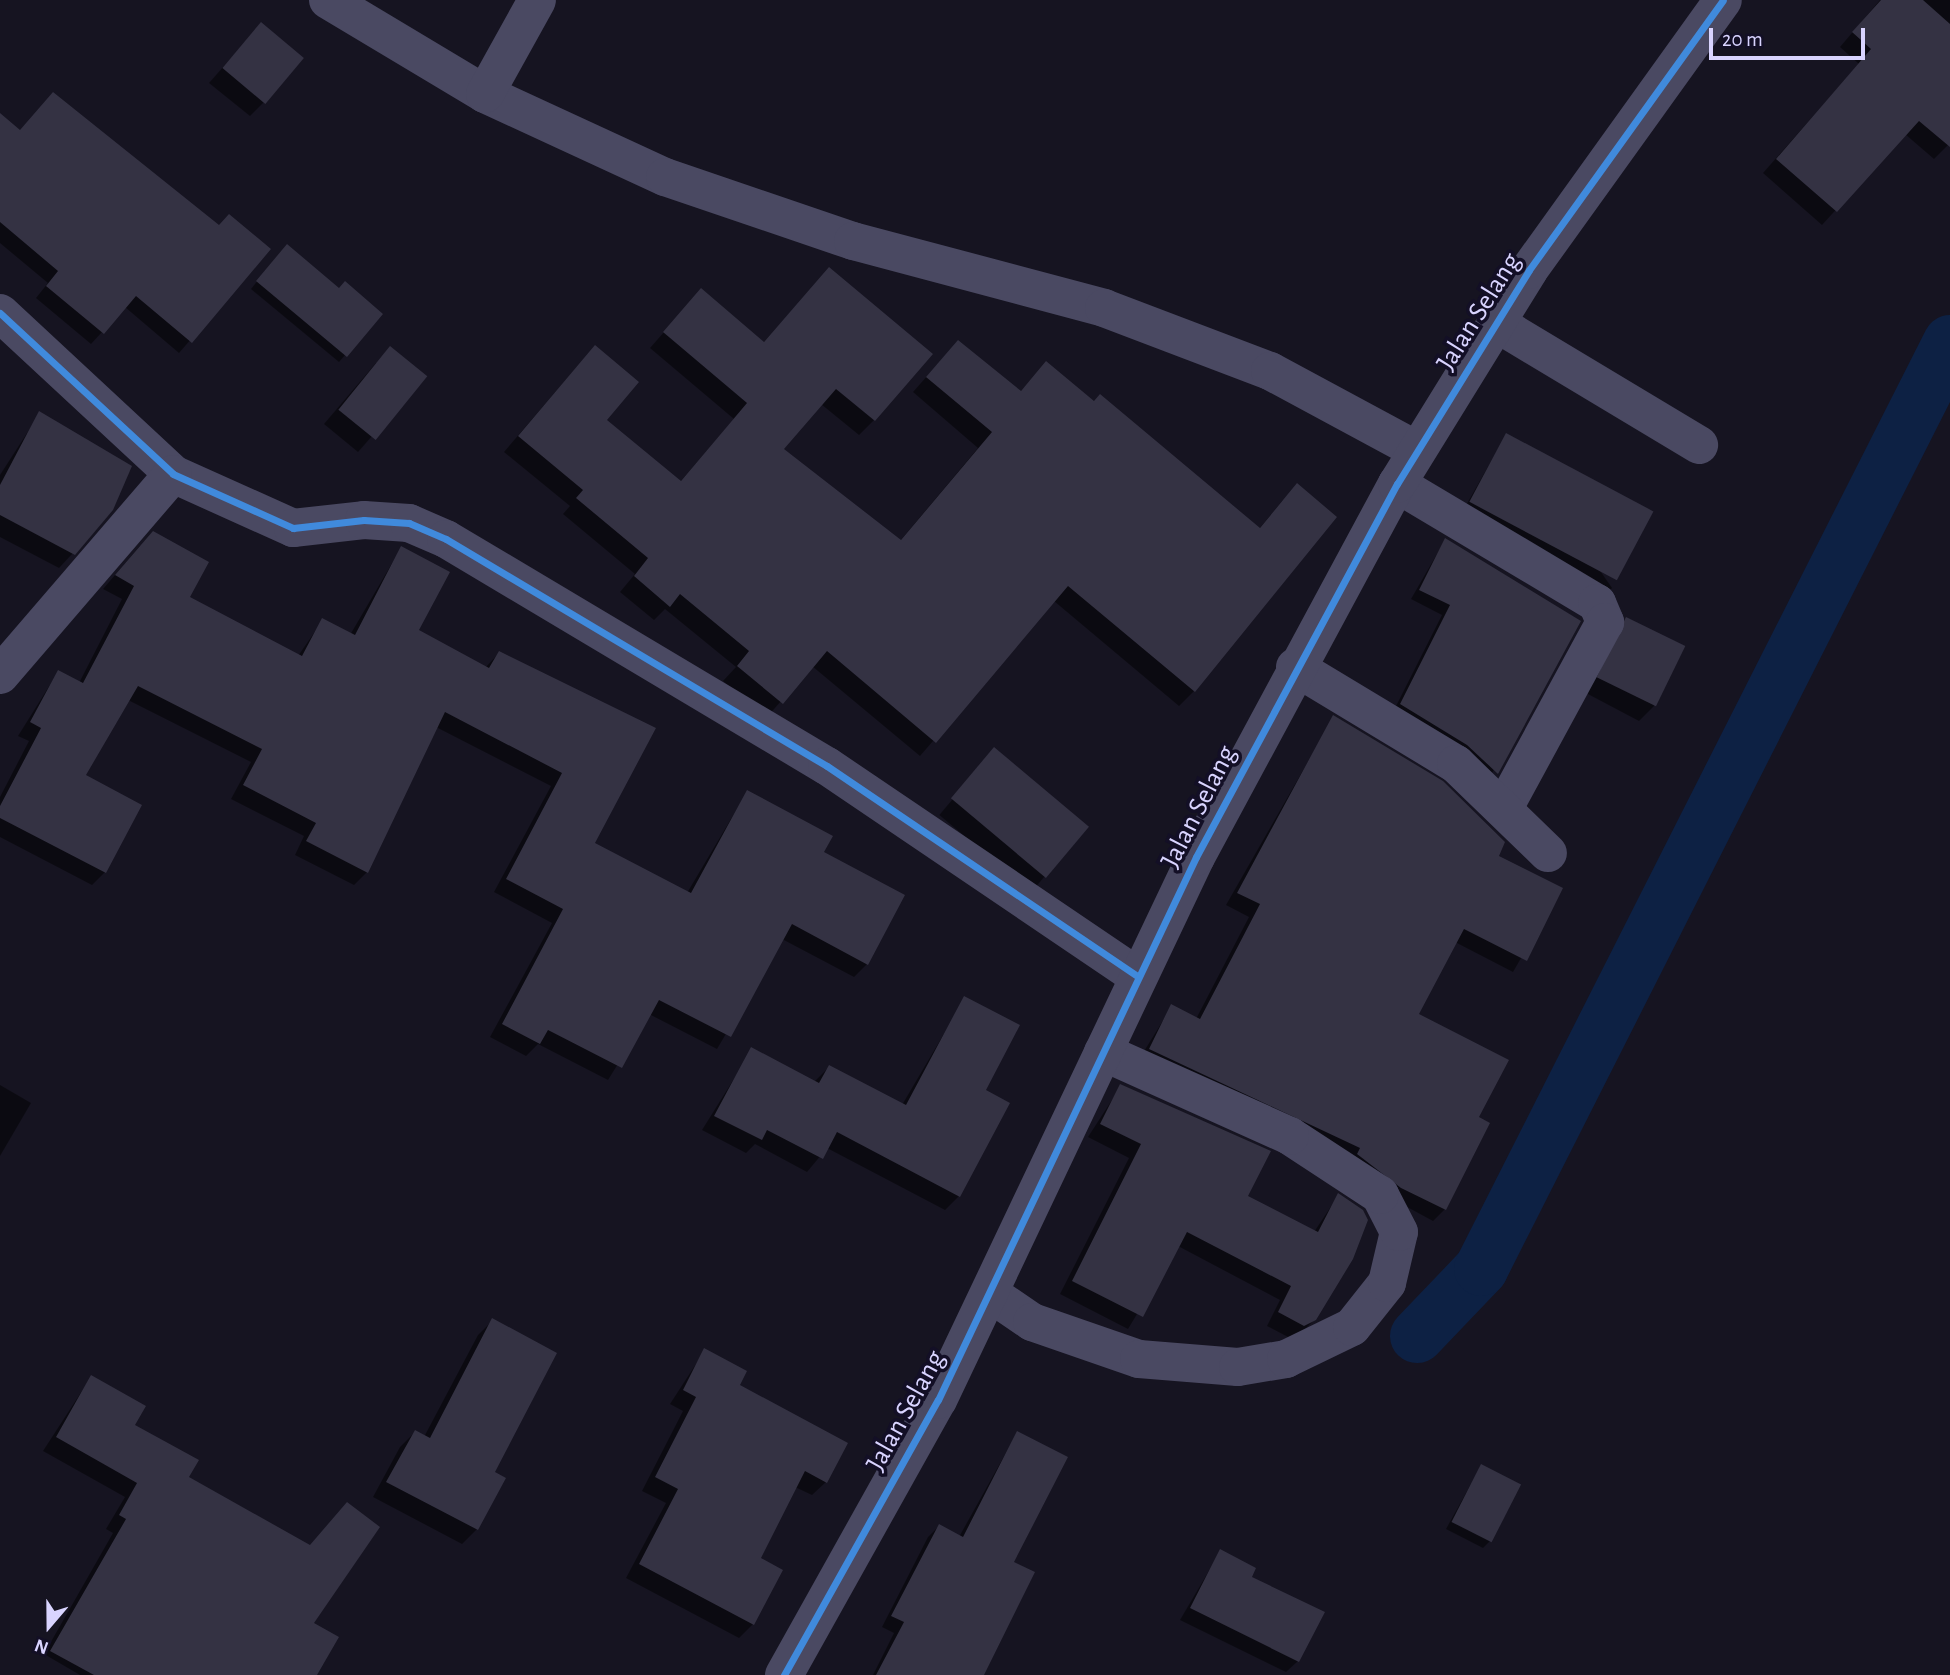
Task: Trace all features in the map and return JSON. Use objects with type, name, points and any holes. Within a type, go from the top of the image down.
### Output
[{"type":"street","points":[[328,0],[485,94],[665,177],[853,241],[1104,308],[1270,371],[1417,450]]},
{"type":"street","points":[[485,94],[537,0]]},
{"type":"street","name":"Jalan Selang","points":[[785,1675],[938,1400],[987,1304],[1138,976],[1295,667],[1397,484],[1496,323],[1654,89],[1723,0]]},
{"type":"street","points":[[0,313],[173,474],[293,528],[364,520],[409,523],[446,540],[815,759],[1138,976]]},
{"type":"street","points":[[1496,323],[1699,445]]},
{"type":"street","points":[[0,675],[173,474]]},
{"type":"street","points":[[1397,484],[1585,595],[1605,622],[1504,808]]},
{"type":"street","points":[[1295,667],[1418,737],[1504,808],[1548,853]]},
{"type":"street","points":[[987,1304],[1128,1356],[1238,1367],[1286,1359],[1352,1327],[1387,1283],[1399,1232],[1380,1195],[1290,1136],[1103,1052]]},
{"type":"building","points":[[1881,0],[1923,0],[1950,24],[1950,147],[1919,121],[1837,212],[1776,159],[1871,49],[1852,32]]},
{"type":"building","points":[[261,22],[304,58],[265,104],[222,68]]},
{"type":"building","points":[[53,92],[219,225],[229,214],[271,249],[192,343],[136,296],[104,334],[46,286],[58,271],[0,222],[0,113],[20,130]]},
{"type":"building","points":[[287,244],[339,288],[345,281],[383,314],[347,357],[256,281]]},
{"type":"building","points":[[829,267],[933,354],[875,421],[836,389],[784,449],[901,540],[992,432],[926,377],[958,340],[1021,391],[1046,361],[1094,401],[1100,394],[1260,528],[1297,483],[1337,517],[1195,692],[1068,586],[936,743],[827,651],[783,704],[737,666],[749,651],[680,594],[670,607],[634,576],[648,558],[576,498],[583,490],[518,436],[595,345],[639,382],[607,420],[681,481],[747,403],[663,332],[701,288],[764,342]]},
{"type":"building","points":[[390,346],[427,376],[376,440],[338,410]]},
{"type":"building","points":[[39,411],[132,466],[113,510],[75,555],[0,515],[0,485]]},
{"type":"building","points":[[1506,433],[1653,511],[1617,580],[1469,502]]},
{"type":"building","points":[[153,531],[209,562],[190,597],[302,656],[322,618],[355,635],[401,546],[450,572],[419,630],[489,668],[499,651],[656,728],[595,843],[691,893],[747,790],[833,836],[824,852],[905,895],[868,965],[792,924],[731,1037],[659,1000],[622,1068],[548,1030],[540,1044],[502,1024],[563,909],[506,879],[562,773],[445,712],[368,873],[306,841],[316,823],[243,785],[262,749],[138,686],[86,775],[142,805],[106,873],[0,818],[0,806],[41,728],[30,722],[58,670],[83,683],[134,586],[115,575]]},
{"type":"building","points":[[1445,538],[1581,621],[1498,774],[1467,745],[1400,704],[1450,605],[1419,590]]},
{"type":"building","points":[[1626,617],[1685,646],[1656,706],[1597,677]]},
{"type":"building","points":[[1333,715],[1443,781],[1505,842],[1499,856],[1563,888],[1527,961],[1464,929],[1419,1014],[1509,1060],[1479,1117],[1490,1123],[1446,1210],[1401,1188],[1357,1154],[1360,1148],[1149,1049],[1171,1004],[1200,1019],[1260,904],[1237,893]]},
{"type":"building","points":[[994,747],[1089,827],[1046,878],[951,798]]},
{"type":"building","points":[[964,996],[1020,1025],[986,1090],[1010,1103],[960,1197],[837,1132],[823,1159],[767,1130],[762,1140],[714,1116],[751,1047],[819,1083],[829,1065],[906,1105]]},
{"type":"building","points":[[1120,1084],[1271,1151],[1248,1196],[1318,1232],[1338,1193],[1363,1210],[1368,1220],[1353,1259],[1316,1320],[1304,1326],[1278,1312],[1291,1286],[1187,1232],[1143,1317],[1072,1281],[1141,1144],[1100,1124]]},
{"type":"building","points":[[492,1318],[557,1353],[495,1472],[506,1478],[478,1530],[386,1482],[415,1430],[430,1438]]},
{"type":"building","points":[[704,1348],[747,1371],[740,1385],[848,1443],[827,1483],[805,1471],[761,1558],[783,1570],[754,1625],[639,1564],[678,1489],[655,1477],[696,1397],[683,1390]]},
{"type":"building","points":[[91,1375],[146,1406],[135,1425],[199,1460],[189,1477],[310,1545],[347,1502],[380,1527],[314,1623],[339,1637],[317,1675],[94,1675],[50,1651],[126,1519],[119,1515],[137,1483],[56,1437]]},
{"type":"building","points":[[1017,1431],[1068,1457],[1014,1562],[1035,1572],[984,1675],[876,1675],[904,1622],[891,1616],[939,1524],[963,1537]]},
{"type":"building","points":[[1481,1464],[1521,1484],[1492,1542],[1451,1522]]},
{"type":"building","points":[[1220,1549],[1256,1568],[1252,1577],[1325,1612],[1299,1662],[1190,1608]]},
{"type":"waterway","points":[[1417,1336],[1481,1269],[1950,342]]},
{"type":"cycle path","points":[[784,1675],[938,1400],[1196,857],[1397,484],[1529,270],[1723,0]]},
{"type":"cycle path","points":[[0,313],[173,474],[293,528],[364,520],[409,523],[446,539],[827,766],[1137,976]]}]
